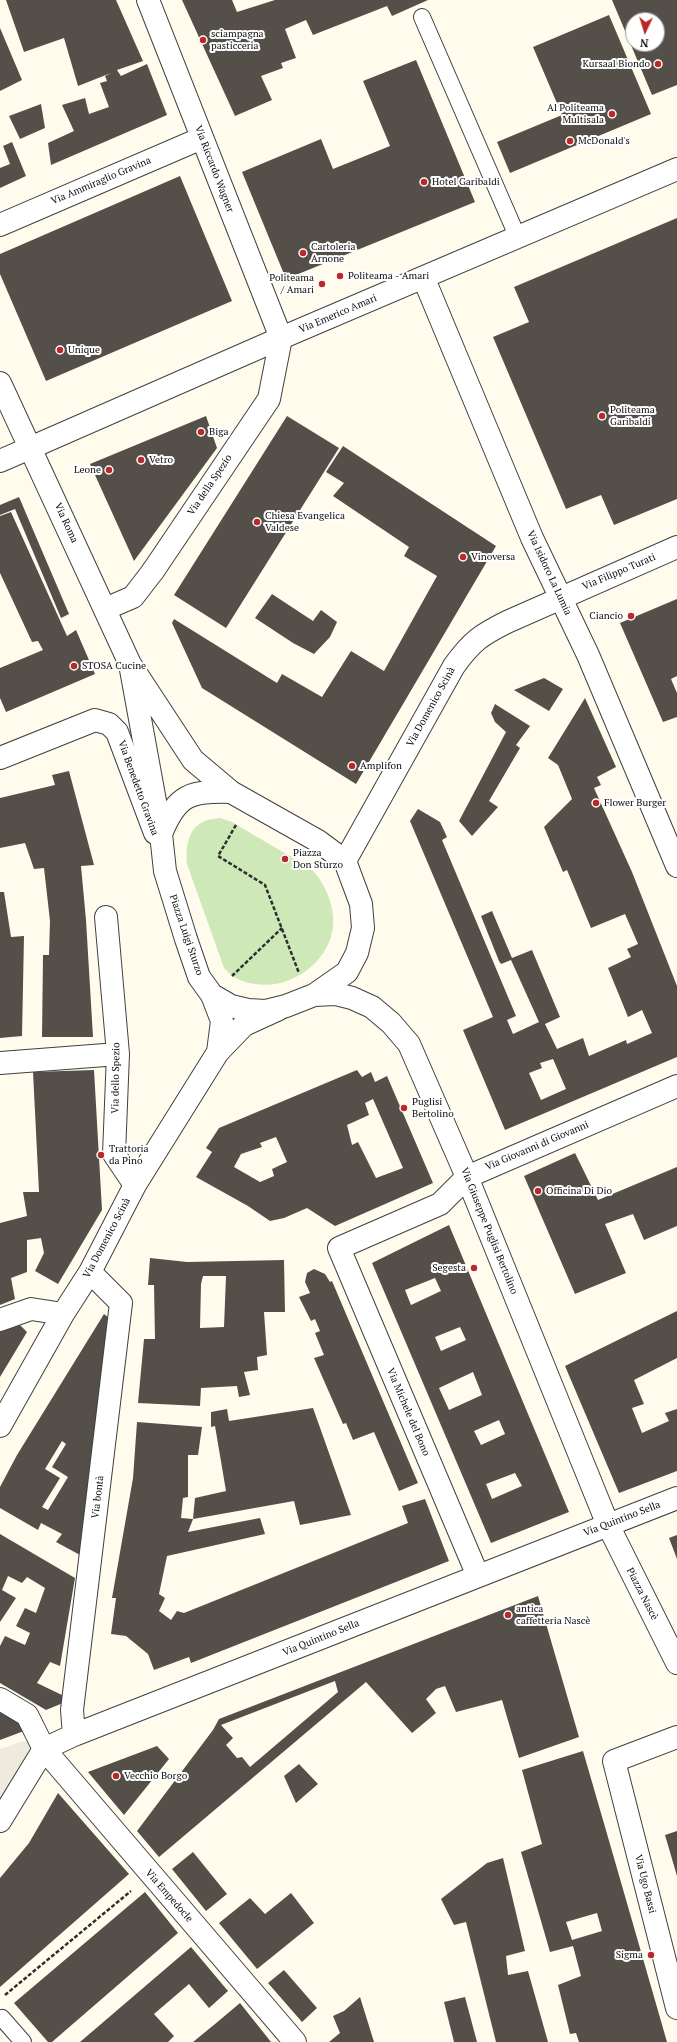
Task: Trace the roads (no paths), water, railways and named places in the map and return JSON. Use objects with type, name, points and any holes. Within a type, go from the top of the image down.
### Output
[{"type":"street","name":"Via Riccardo Wagner","points":[[148,0],[281,338]]},
{"type":"street","name":"Via Ammiraglio Gravina","points":[[0,224],[202,138]]},
{"type":"street","name":"Via Emerico Amari","points":[[0,461],[281,338],[677,169]]},
{"type":"street","name":"Via Isidoro La Lumia","points":[[424,278],[532,538],[588,655],[677,866]]},
{"type":"street","name":"Via della Spezio","points":[[105,609],[133,597],[153,571],[269,399],[281,338]]},
{"type":"street","name":"Via Roma","points":[[0,383],[130,664]]},
{"type":"street","name":"Via Filippo Turati","points":[[560,598],[677,547]]},
{"type":"street","name":"Via Domenico Scinà","points":[[345,861],[454,666],[465,650],[481,635],[560,598]]},
{"type":"street","points":[[130,664],[193,760],[231,792],[318,841],[345,861]]},
{"type":"street","name":"Piazza Luigi Sturzo","points":[[130,664],[167,876],[186,940],[200,977],[212,995],[231,1006],[248,1010],[266,1011],[286,1006],[314,995],[347,972],[357,953],[363,928],[361,904],[345,861]]},
{"type":"street","name":"Via Benedetto Gravina","points":[[0,758],[95,720],[109,724],[117,732],[161,843]]},
{"type":"street","points":[[161,843],[167,818],[178,802],[194,794],[208,791],[231,792]]},
{"type":"street","name":"Via dello Spezio","points":[[106,917],[118,1054],[114,1154],[136,1185]]},
{"type":"street","name":"Via Giuseppe Puglisi Bertolino","points":[[314,995],[336,994],[352,998],[372,1007],[391,1023],[409,1044],[467,1176],[608,1525]]},
{"type":"street","points":[[212,995],[222,1021],[218,1052]]},
{"type":"street","points":[[218,1052],[244,1025],[286,1006]]},
{"type":"street","name":"Via Domenico Scinà","points":[[0,1426],[63,1314],[90,1272],[136,1185],[218,1052]]},
{"type":"street","points":[[0,1063],[118,1054]]},
{"type":"street","name":"Via Giovanni di Giovanni","points":[[339,1248],[440,1204],[467,1176],[677,1086]]},
{"type":"street","name":"Via Michele del Bono","points":[[339,1248],[478,1576]]},
{"type":"street","name":"Via bontà","points":[[74,1735],[72,1710],[121,1303],[90,1272]]},
{"type":"street","points":[[0,1320],[31,1309],[63,1314]]},
{"type":"street","name":"Via Quintino Sella","points":[[44,1749],[74,1735],[677,1498]]},
{"type":"street","name":"Piazza Nascè","points":[[608,1525],[677,1663]]},
{"type":"street","name":"Via Empedocle","points":[[0,1699],[27,1715],[44,1749],[295,2042]]},
{"type":"street","name":"Via Ugo Bassi","points":[[677,1737],[614,1761],[677,2008]]},
{"type":"street","points":[[0,1821],[44,1749]]},
{"type":"lane","points":[[422,17],[518,238]]},
{"type":"lane","points":[[0,2019],[2,2018],[23,2042]]},
{"type":"place","name":"sciampagna pasticceria","points":[[203,40]]},
{"type":"place","name":"Kursaal Biondo","points":[[658,64]]},
{"type":"place","name":"Al Politeama Multisala","points":[[612,114]]},
{"type":"place","name":"McDonald's","points":[[570,141]]},
{"type":"place","name":"Hotel Garibaldi","points":[[424,182]]},
{"type":"place","name":"Cartoleria Arnone","points":[[303,253]]},
{"type":"place","name":"Politeama - Amari","points":[[340,276]]},
{"type":"place","name":"Politeama / Amari","points":[[322,284]]},
{"type":"place","name":"Unique","points":[[60,350]]},
{"type":"place","name":"Politeama Garibaldi","points":[[602,416]]},
{"type":"place","name":"Biga","points":[[201,432]]},
{"type":"place","name":"Vetro","points":[[141,460]]},
{"type":"place","name":"Leone","points":[[109,470]]},
{"type":"place","name":"Chiesa Evangelica Valdese","points":[[257,522]]},
{"type":"place","name":"Vinoversa","points":[[463,557]]},
{"type":"place","name":"Ciancio","points":[[631,616]]},
{"type":"place","name":"STOSA Cucine","points":[[74,666]]},
{"type":"place","name":"Amplifon","points":[[352,766]]},
{"type":"place","name":"Flower Burger","points":[[596,803]]},
{"type":"place","name":"Piazza Don Sturzo","points":[[285,859]]},
{"type":"place","name":"Puglisi Bertolino","points":[[404,1108]]},
{"type":"place","name":"Trattoria da Pino","points":[[101,1155]]},
{"type":"place","name":"Officina Di Dio","points":[[538,1191]]},
{"type":"place","name":"Segesta","points":[[474,1268]]},
{"type":"place","name":"antica caffetteria Nascè","points":[[508,1615]]},
{"type":"place","name":"Vecchio Borgo","points":[[116,1776]]},
{"type":"place","name":"Sigma","points":[[651,1955]]}]
